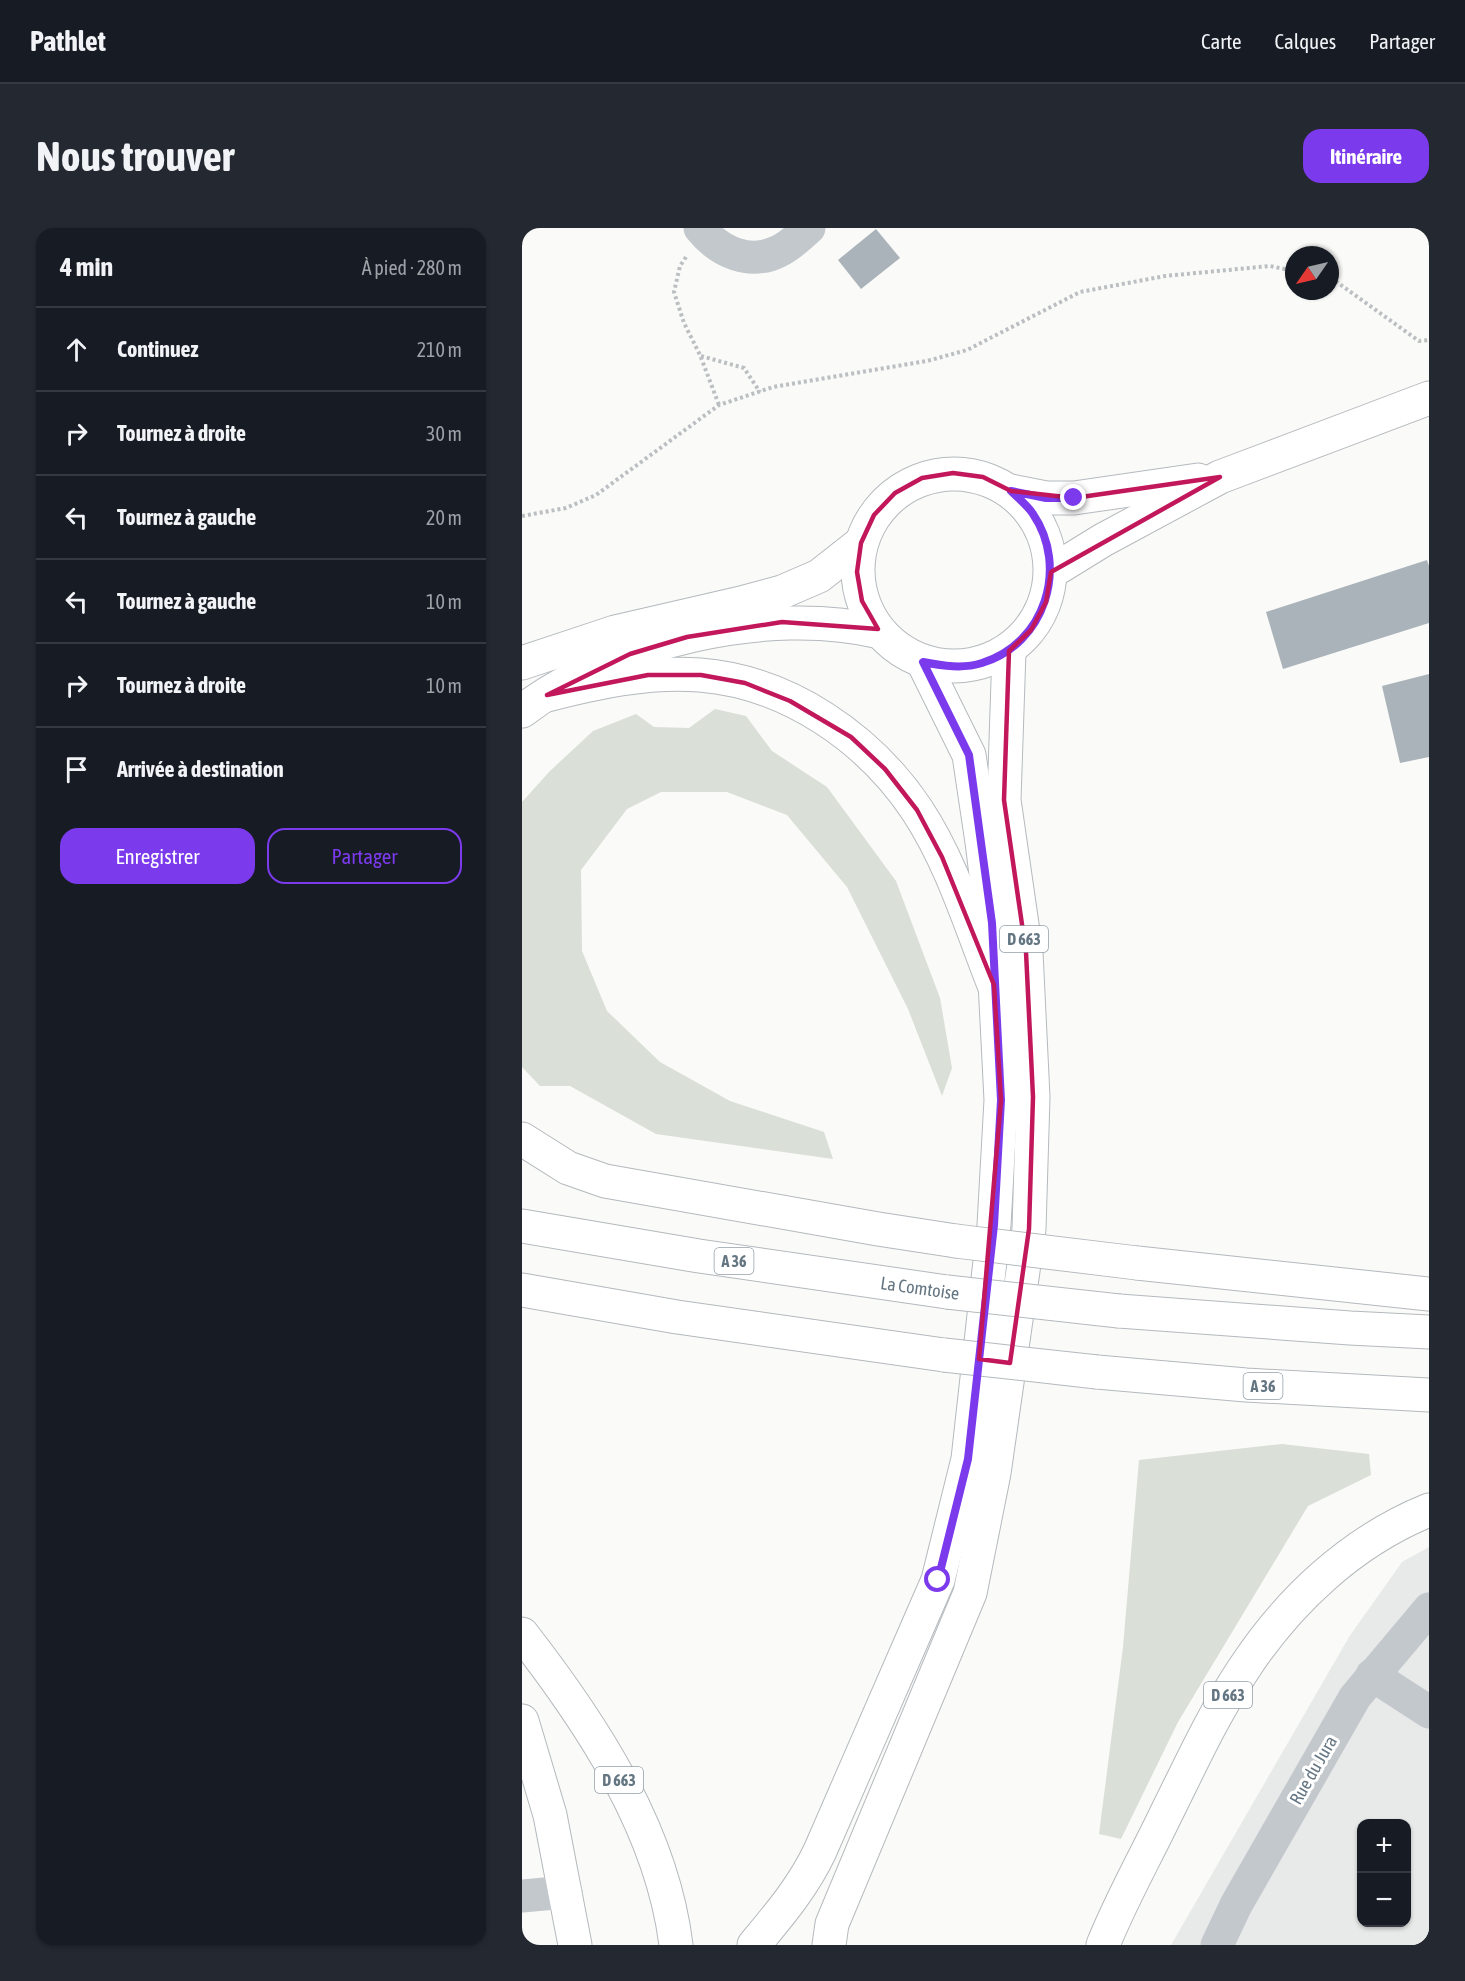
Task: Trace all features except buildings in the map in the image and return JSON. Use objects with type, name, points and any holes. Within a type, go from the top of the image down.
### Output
[{"type":"main road","points":[[1051,572],[1103,540],[1220,477],[1429,398]]},
{"type":"main road","points":[[1011,491],[1033,513],[1047,541],[1051,572],[1046,602],[1031,630],[1009,651],[972,665],[953,667],[923,662],[897,648],[880,632],[862,601],[857,572],[861,543],[874,515],[895,493],[922,478],[953,473],[983,477],[1011,491],[1046,498],[1074,498],[1220,477]]},
{"type":"main road","points":[[522,663],[615,632],[782,592],[819,576],[861,543]]},
{"type":"main road","points":[[535,703],[599,667],[630,654],[675,640],[717,631],[782,622],[813,622],[857,626],[880,632]]},
{"type":"main road","name":"D 663","points":[[829,1945],[832,1924],[970,1593],[994,1473],[1029,1229],[1033,1097],[1026,952],[1004,800],[1009,651]]},
{"type":"main road","name":"D 663","points":[[754,1945],[795,1896],[808,1876],[938,1580],[968,1459],[994,1225],[1001,1100],[992,923],[969,755],[923,662]]},
{"type":"main road","points":[[535,703],[584,685],[648,675],[701,675],[745,683],[765,690],[830,723],[851,737],[885,769],[917,810],[942,857],[994,985]]},
{"type":"main road","points":[[522,1139],[568,1168],[605,1181],[878,1229],[1137,1263],[1429,1294]]},
{"type":"main road","name":"La Comtoise","points":[[522,1226],[699,1256],[947,1292],[1119,1311],[1429,1332]]},
{"type":"main road","name":"A 36","points":[[522,1290],[688,1318],[944,1355],[1246,1385],[1429,1395]]},
{"type":"main road","name":"D 663","points":[[1104,1941],[1221,1707],[1264,1640],[1293,1605],[1352,1554],[1385,1530],[1429,1510]]},
{"type":"main road","name":"D 663","points":[[522,1635],[576,1708],[606,1755],[630,1802],[653,1852],[668,1896],[676,1945]]},
{"type":"main road","points":[[522,1721],[550,1815],[575,1945]]},
{"type":"street","points":[[701,230],[721,249],[741,257],[766,257],[782,250],[809,228]]},
{"type":"street","name":"Rue du Jura","points":[[1217,1945],[1236,1905],[1355,1697],[1429,1609]]},
{"type":"street","points":[[1372,1676],[1429,1712]]},
{"type":"street","points":[[522,1896],[566,1892]]},
{"type":"path","points":[[701,230],[680,266],[674,292],[684,323],[719,405]]},
{"type":"path","points":[[522,516],[566,508],[596,495],[719,405],[773,387],[927,361],[967,350],[1080,292],[1166,276],[1270,266],[1285,269]]},
{"type":"path","points":[[1339,284],[1419,341],[1429,340]]},
{"type":"path","points":[[700,356],[744,368],[760,392]]},
{"type":"highlighted area","points":[[953,473],[983,477],[1011,491],[1074,498],[1220,477],[1051,572],[1046,602],[1031,630],[1009,651],[1004,800],[1026,952],[1033,1097],[1029,1229],[1010,1363],[979,1359],[1001,1100],[994,985],[942,857],[917,810],[885,769],[851,737],[790,701],[745,683],[701,675],[648,675],[547,695],[630,654],[687,637],[782,622],[878,629],[862,601],[857,572],[861,543],[874,515],[895,493],[922,478]]},
{"type":"shaded area","points":[[715,709],[746,716],[772,751],[827,787],[896,881],[940,998],[952,1068],[942,1096],[908,1009],[847,887],[787,815],[727,792],[661,792],[627,809],[581,870],[582,951],[607,1011],[660,1062],[730,1101],[824,1132],[833,1159],[656,1134],[570,1086],[540,1086],[522,1067],[522,802],[550,771],[593,731],[636,714],[654,727],[689,728]]},
{"type":"shaded area","points":[[1282,1444],[1369,1454],[1371,1475],[1308,1506],[1178,1722],[1121,1839],[1099,1834],[1123,1647],[1139,1460]]},
{"type":"shaded area","points":[[1429,1547],[1429,1945],[1171,1945],[1349,1637],[1402,1562]]},
{"type":"route","points":[[938,1580],[968,1459],[994,1225],[1001,1100],[992,923],[969,755],[923,662],[953,667],[982,663],[1009,651],[1031,630],[1046,602],[1051,572],[1047,541],[1033,513],[1011,491],[1046,498],[1074,498]]}]
